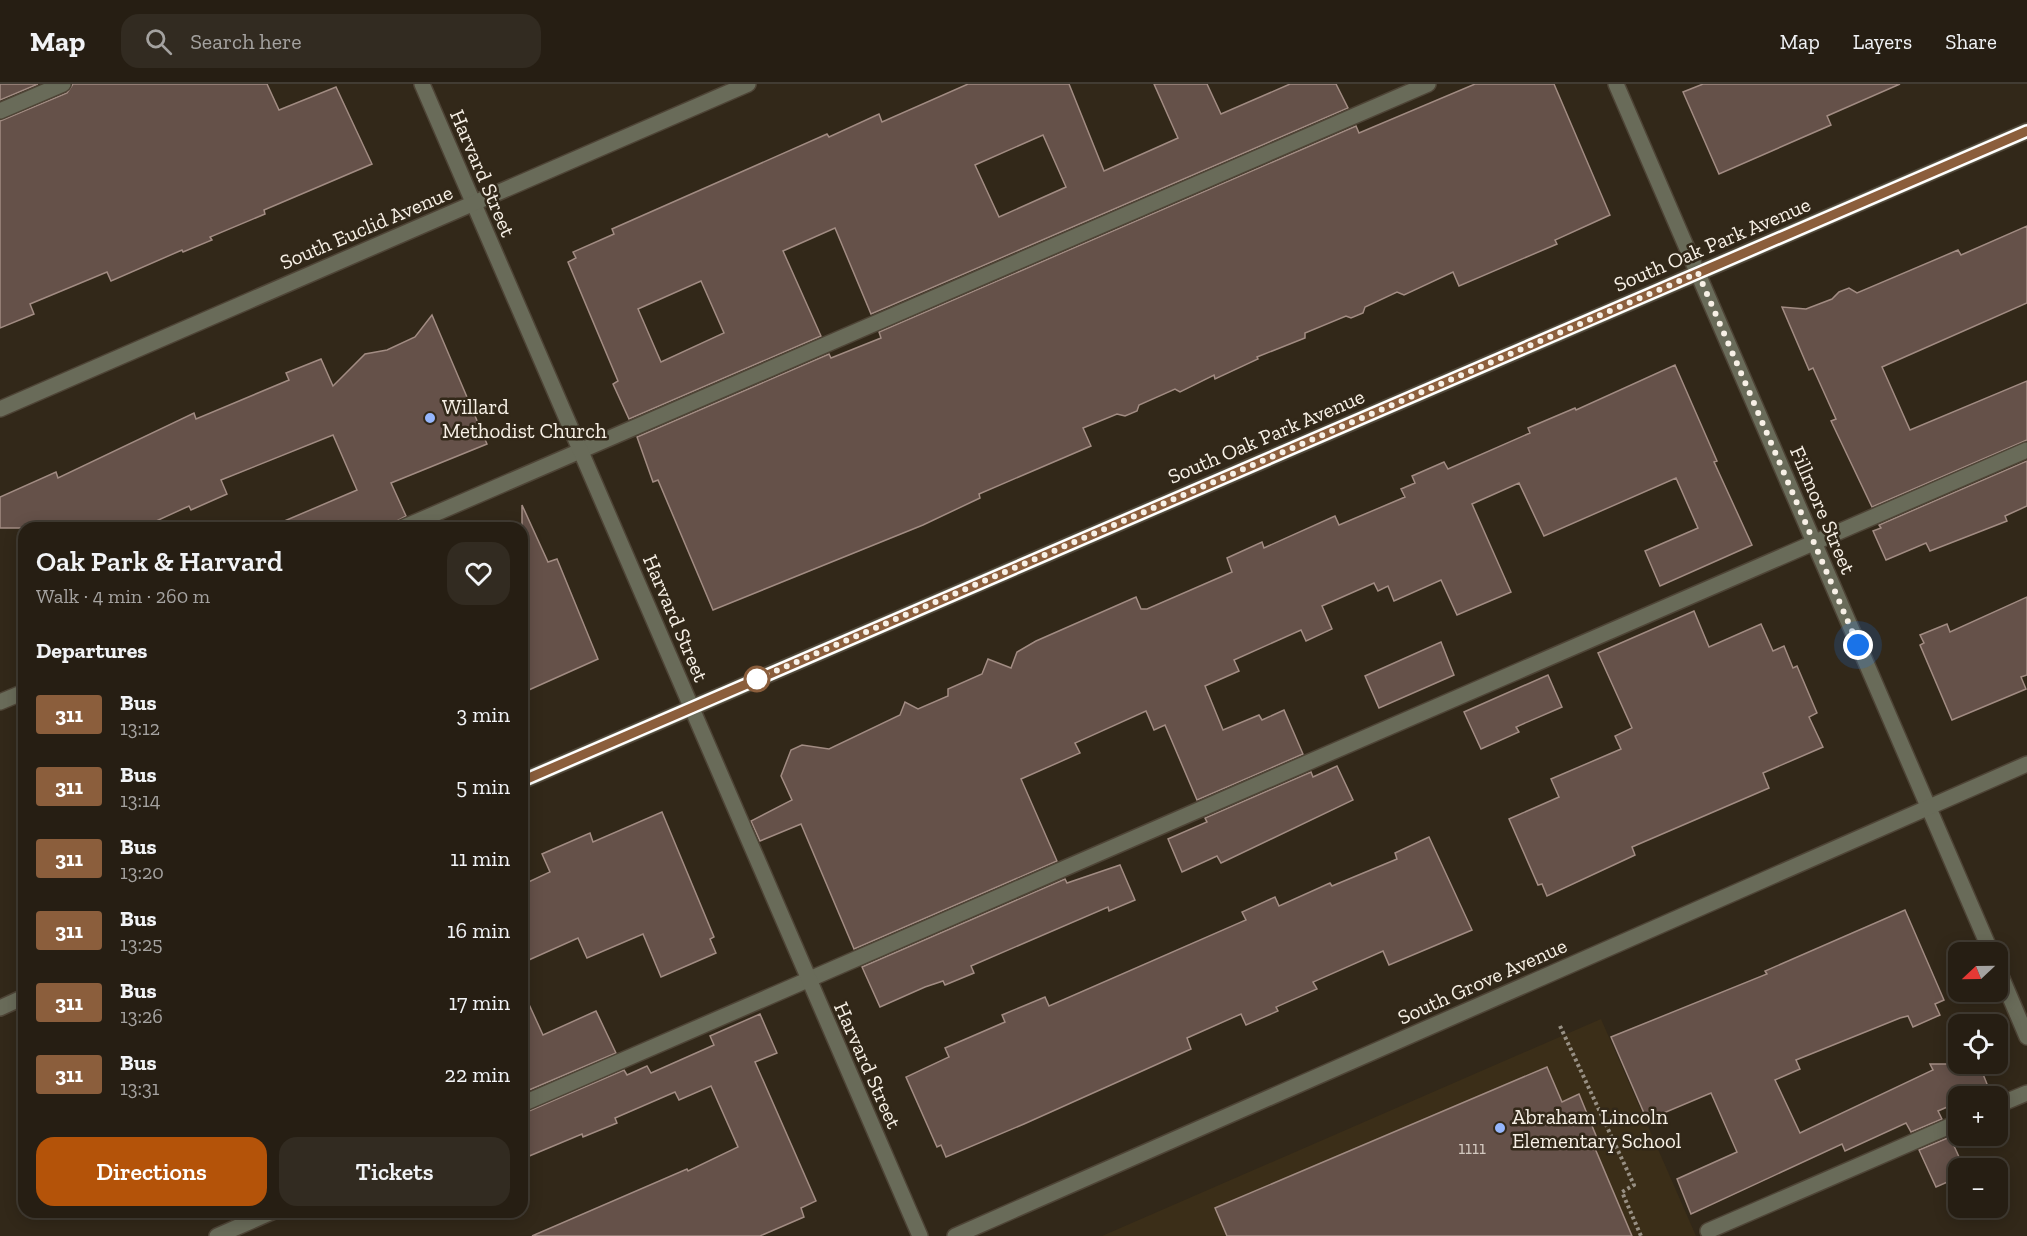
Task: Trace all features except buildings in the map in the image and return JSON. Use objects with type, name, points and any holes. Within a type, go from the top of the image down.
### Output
[{"type":"street","points":[[0,111],[63,84]]},
{"type":"street","name":"Harvard Street","points":[[422,84],[582,450],[807,980],[920,1236]]},
{"type":"street","name":"South Euclid Avenue","points":[[0,410],[748,84]]},
{"type":"street","points":[[416,522],[1428,84]]},
{"type":"street","name":"Fillmore Street","points":[[1616,84],[1987,942]]},
{"type":"street","name":"South Oak Park Avenue","points":[[528,778],[2027,131]]},
{"type":"street","points":[[528,1101],[2027,450]]},
{"type":"street","points":[[0,702],[18,694]]},
{"type":"street","name":"South Grove Avenue","points":[[955,1236],[2027,764]]},
{"type":"street","points":[[2008,992],[2027,1037]]},
{"type":"street","points":[[0,1008],[18,1000]]},
{"type":"street","points":[[2008,1101],[2027,1093]]},
{"type":"street","points":[[1708,1231],[1948,1127]]},
{"type":"street","points":[[217,1236],[258,1218]]},
{"type":"path","points":[[1560,1026],[1634,1185],[1622,1192],[1641,1236]]},
{"type":"shaded area","name":"Abraham Lincoln Elementary School","points":[[1601,1019],[1696,1236],[1102,1236]]},
{"type":"bus line","name":"311","points":[[528,778],[2027,131]]},
{"type":"place","name":"Willard Methodist Church","points":[[430,418]]},
{"type":"place","name":"Abraham Lincoln Elementary School","points":[[1500,1128]]},
{"type":"route","points":[[757,679],[1698,273],[1858,645]]}]
